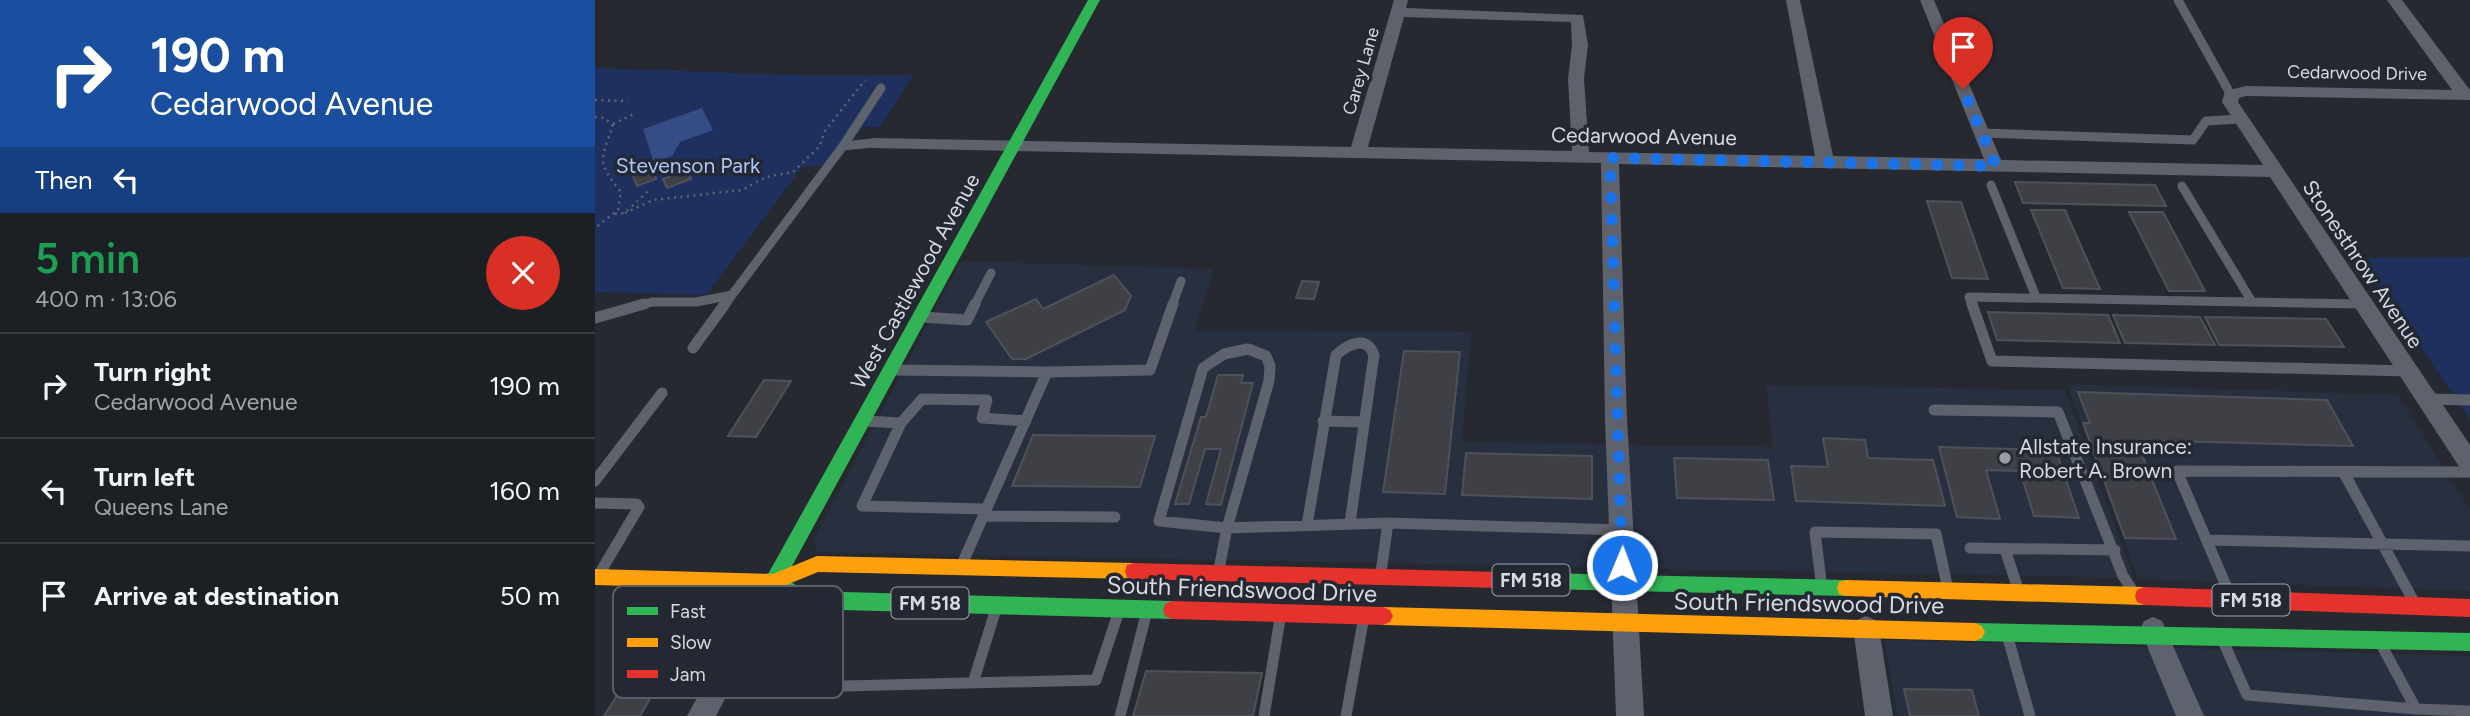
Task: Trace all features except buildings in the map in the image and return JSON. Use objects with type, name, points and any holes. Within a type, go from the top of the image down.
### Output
[{"type":"main road","name":"West Castlewood Avenue","points":[[774,582],[1094,0]]},
{"type":"main road","name":"South Friendswood Drive","points":[[596,577],[774,582],[817,564],[960,567],[1219,592],[1281,612],[2470,642]]},
{"type":"main road","name":"South Friendswood Drive","points":[[843,601],[1148,609],[1219,592],[1380,577],[2019,592],[2470,608]]},
{"type":"main road","name":"South Friendswood Drive","points":[[774,582],[781,586]]},
{"type":"street","points":[[1793,0],[1825,162]]},
{"type":"street","points":[[1927,0],[1996,166]]},
{"type":"street","points":[[2394,0],[2432,54],[2468,95]]},
{"type":"street","points":[[1400,6],[1577,18],[1580,45],[1576,79],[1581,158]]},
{"type":"street","name":"Carey Lane","points":[[1358,153],[1400,6]]},
{"type":"street","name":"Cedarwood Drive","points":[[2237,94],[2323,90],[2468,95]]},
{"type":"street","name":"Stonesthrow Avenue","points":[[2237,94],[2231,102],[2241,119],[2470,464]]},
{"type":"street","name":"Cedarwood Avenue","points":[[873,143],[2274,171]]},
{"type":"street","points":[[1610,158],[1617,457],[1624,583],[1629,622],[1630,716]]},
{"type":"street","points":[[772,586],[774,582]]},
{"type":"street","points":[[2139,598],[2190,716]]},
{"type":"street","points":[[1866,628],[1879,716]]},
{"type":"street","points":[[701,716],[711,698]]},
{"type":"lane","points":[[2178,0],[2237,94]]},
{"type":"lane","points":[[693,348],[842,146],[881,88]]},
{"type":"lane","points":[[1982,133],[2193,140],[2206,121],[2241,119]]},
{"type":"lane","points":[[842,146],[873,143]]},
{"type":"lane","points":[[1991,185],[2036,297]]},
{"type":"lane","points":[[2182,186],[2252,302]]},
{"type":"lane","points":[[961,332],[991,273]]},
{"type":"lane","points":[[891,369],[1047,372],[1150,370],[1181,281]]},
{"type":"lane","points":[[595,317],[652,302],[696,302],[732,295]]},
{"type":"lane","points":[[2363,304],[1969,297],[1992,361],[2407,371]]},
{"type":"lane","points":[[920,317],[967,320]]},
{"type":"lane","points":[[1307,525],[1336,355],[1348,344],[1363,343],[1372,349],[1374,355],[1350,523]]},
{"type":"lane","points":[[1219,592],[1229,528],[1273,367],[1271,359],[1254,350],[1221,353],[1203,368],[1159,521],[1229,528],[1388,523],[1622,530]]},
{"type":"lane","points":[[960,567],[1047,372]]},
{"type":"lane","points":[[595,481],[662,393]]},
{"type":"lane","points":[[1026,421],[982,418],[987,400],[922,399],[901,423],[862,506],[1115,517]]},
{"type":"lane","points":[[2426,399],[2470,400]]},
{"type":"lane","points":[[1934,410],[2058,412],[2115,550],[2123,576],[2139,598]]},
{"type":"lane","points":[[862,421],[901,423]]},
{"type":"lane","points":[[1323,421],[1364,422]]},
{"type":"lane","points":[[2232,600],[2177,471],[2470,472]]},
{"type":"lane","points":[[2344,473],[2416,606]]},
{"type":"lane","points":[[595,503],[637,504],[639,508],[596,577]]},
{"type":"lane","points":[[1380,577],[1388,523]]},
{"type":"lane","points":[[1822,587],[1815,533],[1936,534],[1949,591]]},
{"type":"lane","points":[[2207,540],[2470,546]]},
{"type":"lane","points":[[1970,548],[2115,550]]},
{"type":"lane","points":[[2005,549],[2019,592]]},
{"type":"lane","points":[[973,683],[997,605]]},
{"type":"lane","points":[[843,686],[1096,680],[1120,608]]},
{"type":"lane","points":[[1120,716],[1148,609]]},
{"type":"lane","points":[[1264,716],[1281,612]]},
{"type":"lane","points":[[1346,716],[1365,615]]},
{"type":"lane","points":[[2006,631],[2030,716]]},
{"type":"lane","points":[[2221,635],[2246,695],[2409,712],[2470,710]]},
{"type":"lane","points":[[2379,639],[2409,712]]},
{"type":"path","points":[[613,214],[638,210],[653,200],[742,190],[766,177],[793,172],[819,148],[825,131],[865,80]]},
{"type":"path","points":[[595,100],[628,101]]},
{"type":"path","points":[[595,228],[618,210],[621,192],[603,169],[603,153],[612,124],[636,113]]},
{"type":"path","points":[[595,117],[605,118],[612,124]]},
{"type":"path","points":[[625,213],[649,190]]},
{"type":"shaded area","points":[[702,108],[713,130],[680,142],[672,156],[654,163],[643,129]]},
{"type":"shaded area","points":[[961,261],[1214,269],[1194,331],[1471,332],[1462,442],[1773,447],[1766,385],[2065,390],[2134,578],[817,552],[813,541]]},
{"type":"shaded area","points":[[2067,384],[2398,395],[2470,510],[2470,591],[2138,579]]},
{"type":"shaded area","points":[[1884,640],[2470,656],[2470,716],[1898,716]]},
{"type":"green space","name":"Stevenson Park","points":[[595,68],[793,75],[913,75],[880,127],[863,127],[832,166],[803,166],[706,295],[595,292]]},
{"type":"green space","points":[[2470,257],[2470,420],[2361,258]]},
{"type":"traffic: fast","points":[[774,582],[1094,0]]},
{"type":"traffic: fast","points":[[1501,580],[1846,588]]},
{"type":"traffic: fast","points":[[774,582],[781,586]]},
{"type":"traffic: fast","points":[[843,601],[1172,610]]},
{"type":"traffic: fast","points":[[1975,632],[2470,642]]},
{"type":"traffic: slow","points":[[595,577],[774,582],[817,564],[1134,571]]},
{"type":"traffic: slow","points":[[1846,588],[2144,596]]},
{"type":"traffic: slow","points":[[1383,616],[1975,632]]},
{"type":"traffic: jam","points":[[1134,571],[1501,580]]},
{"type":"traffic: jam","points":[[2144,596],[2470,608]]},
{"type":"traffic: jam","points":[[1172,610],[1383,616]]},
{"type":"place","name":"Allstate Insurance: Robert A. Brown","points":[[2005,458]]},
{"type":"route","points":[[1622,565],[1610,158],[1996,166],[1963,89]]}]
